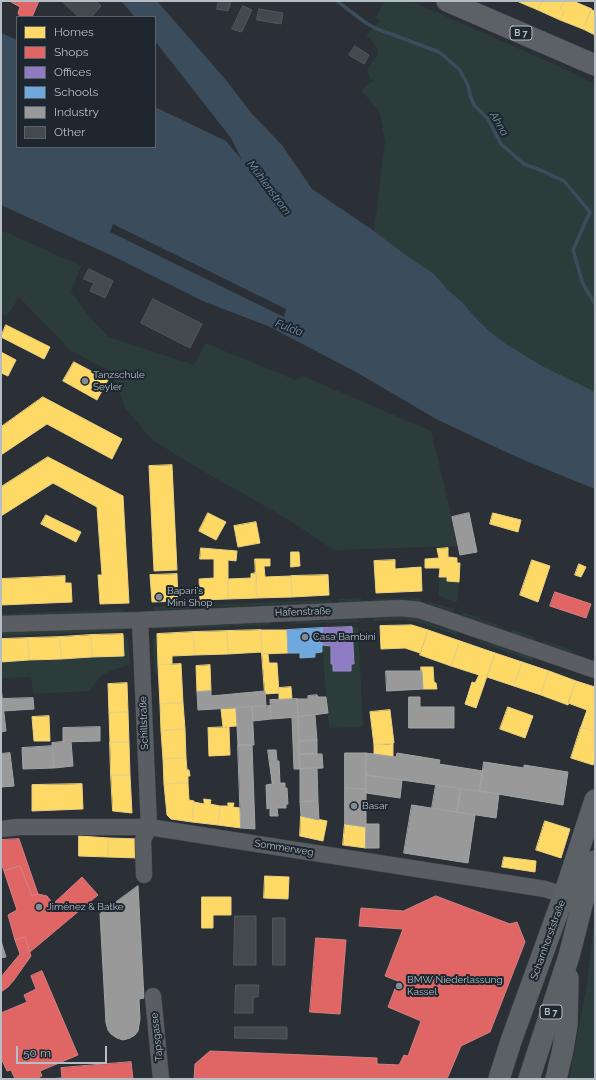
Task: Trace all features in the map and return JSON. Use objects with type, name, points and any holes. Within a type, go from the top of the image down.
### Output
[{"type":"main road","name":"B 7","points":[[447,1],[595,65]]},
{"type":"main road","name":"B 7","points":[[480,1],[595,49]]},
{"type":"main road","name":"Scharnhorststraße","points":[[499,1079],[510,1041],[564,896],[595,800]]},
{"type":"main road","name":"Scharnhorststraße","points":[[532,1076],[569,956],[595,861]]},
{"type":"main road","points":[[556,1079],[567,1024],[569,956]]},
{"type":"main road","points":[[486,1079],[492,1072],[510,1041]]},
{"type":"street","name":"Hafenstraße","points":[[1,624],[140,620],[402,608],[419,610],[595,670]]},
{"type":"street","name":"Schillstraße","points":[[140,620],[149,827]]},
{"type":"street","name":"Sommerweg","points":[[1,829],[26,827],[149,827],[545,889],[564,896]]},
{"type":"street","points":[[144,875],[143,840],[149,827]]},
{"type":"street","name":"Tapsgasse","points":[[153,996],[161,1079]]},
{"type":"shaded area","points":[[384,1],[411,1],[595,84],[595,396],[554,375],[506,344],[489,331],[434,274],[374,231],[385,142],[380,112],[361,90],[374,80],[370,79],[367,69],[378,54],[377,48],[366,35],[380,21],[376,18]]},
{"type":"shaded area","points":[[1,230],[81,266],[71,292],[89,316],[109,337],[194,365],[206,343],[295,380],[303,376],[431,431],[458,546],[334,550],[286,518],[152,440],[126,409],[112,372],[71,351],[19,297],[7,316],[1,313]]},
{"type":"shaded area","points":[[439,577],[447,577],[447,581],[459,582],[457,602],[439,596]]},
{"type":"shaded area","points":[[361,598],[359,605],[341,605],[339,603],[339,599]]},
{"type":"shaded area","points":[[413,598],[421,599],[421,602],[415,604],[413,600],[401,599],[399,603],[396,603],[394,600],[382,600],[380,604],[373,604],[371,601],[373,599]]},
{"type":"shaded area","points":[[331,600],[332,602],[329,606],[321,606],[318,603],[307,603],[306,606],[302,607],[299,603],[288,604],[287,607],[283,608],[281,604],[270,605],[268,608],[265,608],[262,605],[241,606],[239,610],[235,610],[233,606],[211,607],[209,611],[204,609],[205,605]]},
{"type":"shaded area","points":[[428,601],[454,609],[454,612],[433,605],[430,608],[428,607]]},
{"type":"shaded area","points":[[190,605],[188,612],[183,611],[182,609],[168,609],[164,613],[153,613],[153,607]]},
{"type":"shaded area","points":[[124,609],[124,615],[92,613],[30,616],[1,621],[1,614]]},
{"type":"shaded area","points":[[463,612],[504,627],[503,629],[462,615]]},
{"type":"shaded area","points":[[396,614],[427,618],[428,623],[458,632],[457,635],[414,621],[374,621],[373,618],[393,617]]},
{"type":"shaded area","points":[[304,618],[307,621],[359,619],[359,622],[295,624],[295,621]]},
{"type":"shaded area","points":[[265,620],[270,620],[270,625],[235,626],[235,624],[262,623]]},
{"type":"shaded area","points":[[153,623],[170,626],[229,625],[229,627],[153,629]]},
{"type":"shaded area","points":[[352,627],[358,627],[363,727],[329,728],[322,645],[331,646],[331,664],[353,664]]},
{"type":"shaded area","points":[[128,628],[123,631],[1,636],[1,630],[25,629],[27,632]]},
{"type":"shaded area","points":[[513,630],[535,637],[534,640],[531,643],[529,642],[528,637],[519,635],[516,637],[513,636]]},
{"type":"shaded area","points":[[123,634],[128,639],[130,665],[115,669],[102,675],[89,691],[33,694],[31,677],[1,678],[1,662],[124,656]]},
{"type":"shaded area","points":[[157,634],[158,675],[155,676],[153,640]]},
{"type":"shaded area","points":[[480,640],[520,654],[522,651],[532,654],[532,661],[479,642]]},
{"type":"shaded area","points":[[544,641],[574,651],[571,653],[555,647],[550,649],[544,647]]},
{"type":"shaded area","points":[[595,922],[595,1079],[569,1079],[587,984]]},
{"type":"water","points":[[121,1],[157,1],[226,80],[252,114],[282,145],[312,189],[434,274],[489,331],[506,344],[542,366],[595,392],[595,489],[519,458],[436,419],[356,372],[268,326],[205,302],[117,258],[1,205],[1,33],[16,40],[16,148],[156,148],[156,107],[226,141],[242,160],[231,138],[156,42],[156,16],[134,16]],"holes":[[[113,224],[286,309],[284,317],[110,232]]]},
{"type":"building: Homes","points":[[519,1],[542,1],[538,10]]},
{"type":"building: Homes","points":[[542,1],[564,1],[560,9],[564,11],[560,20],[538,10]]},
{"type":"building: Homes","points":[[564,1],[573,1],[592,9],[583,29],[560,20],[564,11],[560,9]]},
{"type":"building: Homes","points":[[591,10],[595,11],[595,35],[583,29]]},
{"type":"building: Homes","points":[[6,325],[50,347],[44,359],[1,337]]},
{"type":"building: Homes","points":[[1,352],[16,360],[8,376],[1,373]]},
{"type":"building: Homes","name":"Tanzschule Seyler","points":[[74,362],[108,380],[97,400],[63,381]]},
{"type":"building: Homes","points":[[43,397],[122,439],[112,459],[47,424],[1,455],[1,427]]},
{"type":"building: Homes","points":[[48,457],[123,496],[129,603],[100,604],[98,575],[102,575],[97,507],[53,483],[1,516],[1,487]]},
{"type":"building: Homes","points":[[172,465],[177,570],[154,571],[149,466]]},
{"type":"building: Homes","points":[[208,513],[226,522],[216,540],[199,531]]},
{"type":"building: Homes","points":[[493,513],[521,520],[518,532],[490,524]]},
{"type":"building: Homes","points":[[46,515],[81,532],[76,542],[41,524]]},
{"type":"building: Homes","points":[[256,522],[260,543],[238,547],[234,526]]},
{"type":"building: Homes","points":[[201,548],[237,551],[236,561],[228,560],[228,599],[200,600],[199,579],[214,578],[214,559],[200,559]]},
{"type":"building: Homes","points":[[448,548],[448,557],[457,558],[457,563],[460,563],[459,582],[447,581],[447,577],[439,577],[440,568],[425,568],[425,559],[439,558],[437,549]]},
{"type":"building: Homes","points":[[291,552],[299,552],[300,566],[291,567]]},
{"type":"building: Homes","points":[[255,559],[270,559],[270,566],[264,566],[265,577],[291,576],[292,597],[257,598]]},
{"type":"building: Homes","points":[[395,560],[395,569],[421,567],[422,591],[376,593],[374,561]]},
{"type":"building: Homes","points":[[532,560],[550,566],[538,602],[520,595]]},
{"type":"building: Homes","points":[[579,564],[586,567],[581,577],[575,575]]},
{"type":"building: Homes","points":[[256,573],[257,598],[228,599],[228,579],[251,578],[251,574]]},
{"type":"building: Homes","points":[[177,574],[178,601],[152,602],[150,575]]},
{"type":"building: Homes","points":[[328,575],[329,595],[292,597],[291,576]]},
{"type":"building: Homes","points":[[65,576],[65,583],[71,583],[72,602],[1,605],[1,579]]},
{"type":"building: Homes","points":[[412,625],[428,630],[420,653],[405,648],[381,649],[380,626]]},
{"type":"building: Homes","points":[[261,630],[262,652],[228,654],[227,631]]},
{"type":"building: Homes","points":[[261,630],[287,630],[288,653],[262,654]]},
{"type":"building: Homes","points":[[428,630],[460,641],[451,666],[420,655]]},
{"type":"building: Homes","points":[[227,631],[228,654],[195,655],[193,632]]},
{"type":"building: Homes","points":[[193,632],[195,655],[172,656],[172,664],[158,665],[157,634]]},
{"type":"building: Homes","points":[[123,634],[124,656],[92,657],[91,635]]},
{"type":"building: Homes","points":[[91,635],[92,657],[61,659],[60,637]]},
{"type":"building: Homes","points":[[60,637],[61,659],[29,660],[28,638]]},
{"type":"building: Homes","points":[[28,638],[29,660],[1,662],[1,639]]},
{"type":"building: Homes","points":[[460,641],[495,653],[476,708],[465,704],[472,682],[475,683],[479,675],[451,666]]},
{"type":"building: Homes","points":[[495,653],[522,662],[514,686],[487,677]]},
{"type":"building: Homes","points":[[262,654],[268,654],[269,663],[277,663],[279,693],[265,694]]},
{"type":"building: Homes","points":[[522,662],[549,671],[541,695],[514,686]]},
{"type":"building: Homes","points":[[181,664],[183,703],[160,704],[158,665]]},
{"type":"building: Homes","points":[[210,665],[211,691],[197,692],[196,666]]},
{"type":"building: Homes","points":[[421,667],[433,667],[434,682],[436,683],[437,689],[423,689]]},
{"type":"building: Homes","points":[[549,671],[576,681],[568,705],[541,695]]},
{"type":"building: Homes","points":[[576,681],[595,687],[595,732],[581,727],[587,710],[568,703]]},
{"type":"building: Homes","points":[[127,683],[128,712],[109,713],[108,684]]},
{"type":"building: Homes","points":[[291,687],[292,699],[279,700],[279,688]]},
{"type":"building: Homes","points":[[183,703],[185,729],[161,731],[160,704]]},
{"type":"building: Homes","points":[[508,707],[533,716],[525,738],[500,729]]},
{"type":"building: Homes","points":[[236,708],[237,726],[223,727],[221,709]]},
{"type":"building: Homes","points":[[390,710],[394,743],[374,745],[370,712]]},
{"type":"building: Homes","points":[[128,712],[129,742],[110,742],[109,713]]},
{"type":"building: Homes","points":[[49,716],[50,741],[34,741],[32,717]]},
{"type":"building: Homes","points":[[229,727],[230,755],[209,756],[208,728]]},
{"type":"building: Homes","points":[[581,727],[595,732],[595,759],[593,765],[571,758]]},
{"type":"building: Homes","points":[[185,729],[186,758],[163,759],[161,731]]},
{"type":"building: Homes","points":[[110,742],[129,742],[130,775],[111,775]]},
{"type":"building: Homes","points":[[393,744],[393,757],[374,754],[374,745]]},
{"type":"building: Homes","points":[[186,758],[187,770],[189,770],[190,776],[188,776],[188,783],[164,784],[163,759]]},
{"type":"building: Homes","points":[[111,775],[130,775],[132,813],[113,811]]},
{"type":"building: Homes","points":[[188,783],[189,800],[194,801],[192,822],[171,819],[167,815],[164,784]]},
{"type":"building: Homes","points":[[82,784],[83,809],[32,811],[32,785]]},
{"type":"building: Homes","points":[[204,799],[211,800],[210,804],[220,806],[218,825],[192,822],[194,802],[204,804]]},
{"type":"building: Homes","points":[[228,803],[234,803],[233,807],[240,808],[241,828],[218,825],[220,806],[228,806]]},
{"type":"building: Homes","points":[[301,816],[327,821],[323,841],[300,836]]},
{"type":"building: Homes","points":[[545,821],[570,829],[561,858],[536,850]]},
{"type":"building: Homes","points":[[345,824],[366,827],[366,848],[343,845]]},
{"type":"building: Homes","points":[[79,836],[109,838],[108,857],[79,856]]},
{"type":"building: Homes","points":[[109,838],[139,839],[138,858],[108,857]]},
{"type":"building: Homes","points":[[504,857],[536,861],[535,872],[502,867]]},
{"type":"building: Homes","points":[[265,876],[289,877],[288,899],[264,898]]},
{"type":"building: Homes","points":[[202,897],[231,897],[231,915],[213,915],[213,928],[202,928]]},
{"type":"building: Shops","points":[[39,1],[32,16],[20,16],[18,13],[20,7],[11,2]]},
{"type":"building: Shops","points":[[555,592],[591,604],[586,618],[550,606]]},
{"type":"building: Shops","points":[[19,839],[38,894],[32,896],[20,866],[4,871],[1,863],[1,840]]},
{"type":"building: Shops","points":[[20,866],[32,896],[38,894],[47,896],[53,904],[82,877],[98,895],[30,952],[25,937],[15,940],[8,915],[17,910],[4,871]]},
{"type":"building: Shops","points":[[436,896],[510,924],[517,922],[525,942],[490,1032],[461,1046],[447,1079],[194,1079],[195,1064],[210,1051],[377,1058],[377,1064],[399,1065],[404,1055],[408,1056],[421,1021],[388,1007],[398,981],[385,976],[403,929],[359,926],[361,908],[403,911]]},
{"type":"building: Shops","points":[[25,937],[31,956],[14,980],[1,992],[1,977],[20,954],[15,940]]},
{"type":"building: Shops","points":[[316,938],[346,940],[340,1014],[310,1012]]},
{"type":"building: Shops","points":[[42,971],[78,1055],[40,1071],[42,1076],[36,1079],[15,1079],[11,1070],[7,1071],[1,1058],[1,1013],[27,1002],[24,995],[36,989],[31,976]]},
{"type":"building: Shops","points":[[131,1062],[133,1079],[46,1079],[62,1078],[61,1068]]},
{"type":"building: Offices","points":[[352,627],[354,664],[351,664],[351,671],[333,671],[333,664],[331,664],[331,646],[322,645],[322,628]]},
{"type":"building: Schools","name":"Casa Bambini","points":[[322,628],[322,652],[315,653],[315,657],[300,658],[300,653],[288,653],[287,630]]},
{"type":"building: Industry","points":[[469,513],[477,552],[460,555],[452,517]]},
{"type":"building: Industry","points":[[386,671],[422,671],[423,689],[387,691]]},
{"type":"building: Industry","points":[[1,687],[6,731],[1,732]]},
{"type":"building: Industry","points":[[211,691],[211,696],[265,691],[266,706],[198,710],[197,692]]},
{"type":"building: Industry","points":[[317,695],[318,697],[326,697],[328,713],[298,717],[297,699],[308,699],[308,696]]},
{"type":"building: Industry","points":[[409,697],[420,697],[420,707],[454,707],[454,728],[409,728]]},
{"type":"building: Industry","points":[[33,698],[34,709],[3,711],[2,699]]},
{"type":"building: Industry","points":[[297,699],[298,717],[271,719],[270,700]]},
{"type":"building: Industry","points":[[270,706],[271,719],[253,721],[252,707]]},
{"type":"building: Industry","points":[[252,707],[254,745],[238,745],[236,708]]},
{"type":"building: Industry","points":[[315,715],[317,740],[299,741],[298,717]]},
{"type":"building: Industry","points":[[298,717],[300,769],[294,769],[292,718]]},
{"type":"building: Industry","points":[[100,727],[100,741],[63,742],[63,728]]},
{"type":"building: Industry","points":[[317,740],[317,754],[299,754],[299,741]]},
{"type":"building: Industry","points":[[71,741],[73,766],[54,768],[52,743]]},
{"type":"building: Industry","points":[[238,745],[252,745],[255,829],[241,828]]},
{"type":"building: Industry","points":[[53,746],[54,768],[23,769],[22,748]]},
{"type":"building: Industry","points":[[268,750],[276,750],[277,761],[279,761],[280,783],[285,783],[285,788],[287,788],[288,804],[286,804],[286,808],[277,808],[278,816],[270,816],[270,808],[267,809],[266,785],[272,784]]},
{"type":"building: Industry","points":[[10,753],[14,786],[2,787],[1,754]]},
{"type":"building: Industry","points":[[345,753],[366,753],[366,789],[345,788]]},
{"type":"building: Industry","points":[[366,753],[396,757],[397,753],[440,760],[439,764],[483,771],[480,791],[366,775]]},
{"type":"building: Industry","points":[[299,754],[322,754],[323,768],[300,769]]},
{"type":"building: Industry","points":[[484,762],[524,768],[524,765],[568,772],[563,805],[480,791]]},
{"type":"building: Industry","points":[[317,768],[318,801],[300,802],[300,769]]},
{"type":"building: Industry","points":[[366,775],[402,780],[400,798],[366,793]]},
{"type":"building: Industry","points":[[436,785],[461,789],[457,812],[432,808]]},
{"type":"building: Industry","points":[[345,788],[366,789],[366,827],[345,824]]},
{"type":"building: Industry","points":[[461,789],[499,794],[496,818],[457,812]]},
{"type":"building: Industry","points":[[318,801],[319,820],[301,816],[300,802]]},
{"type":"building: Industry","points":[[412,805],[475,815],[468,863],[404,853]]},
{"type":"building: Industry","points":[[366,824],[379,824],[379,848],[366,848]]},
{"type":"building: Industry","points":[[138,886],[144,998],[139,999],[140,1019],[138,1031],[130,1038],[123,1040],[111,1034],[106,1023],[100,914]]},
{"type":"building: Industry","points":[[1,941],[6,957],[1,958]]},
{"type":"building: Other","points":[[62,1],[96,1],[101,6],[92,16],[78,16]]},
{"type":"building: Other","points":[[219,1],[231,1],[228,11],[217,9]]},
{"type":"building: Other","points":[[243,6],[252,10],[241,32],[232,29]]},
{"type":"building: Other","points":[[259,9],[283,13],[281,24],[257,20]]},
{"type":"building: Other","points":[[355,46],[369,55],[364,64],[349,55]]},
{"type":"building: Other","points":[[89,269],[113,281],[105,298],[90,291],[94,283],[84,279]]},
{"type":"building: Other","points":[[153,299],[202,324],[190,348],[141,323]]},
{"type":"building: Other","points":[[235,916],[256,916],[256,965],[234,965]]},
{"type":"building: Other","points":[[273,918],[285,918],[285,965],[273,965]]},
{"type":"building: Other","points":[[236,985],[259,985],[258,997],[253,997],[253,1013],[235,1013]]},
{"type":"building: Other","points":[[235,1027],[287,1027],[287,1039],[235,1038]]},
{"type":"waterway","name":"Ahna","points":[[337,1],[375,28],[439,52],[459,69],[468,85],[474,105],[488,119],[501,144],[524,164],[564,181],[590,212],[573,250],[583,284],[595,304]]},
{"type":"place","name":"Tanzschule Seyler","points":[[85,381]]},
{"type":"place","name":"Bapari's Mini Shop","points":[[159,597]]},
{"type":"place","name":"Casa Bambini","points":[[305,637]]},
{"type":"place","name":"Basar","points":[[354,806]]},
{"type":"place","name":"Jiménez & Batke","points":[[39,907]]},
{"type":"place","name":"BMW Niederlassung Kassel","points":[[399,986]]},
{"type":"water label","name":"Mühlenstrom","points":[[269,188]]},
{"type":"water label","name":"Fulda","points":[[289,328]]}]
